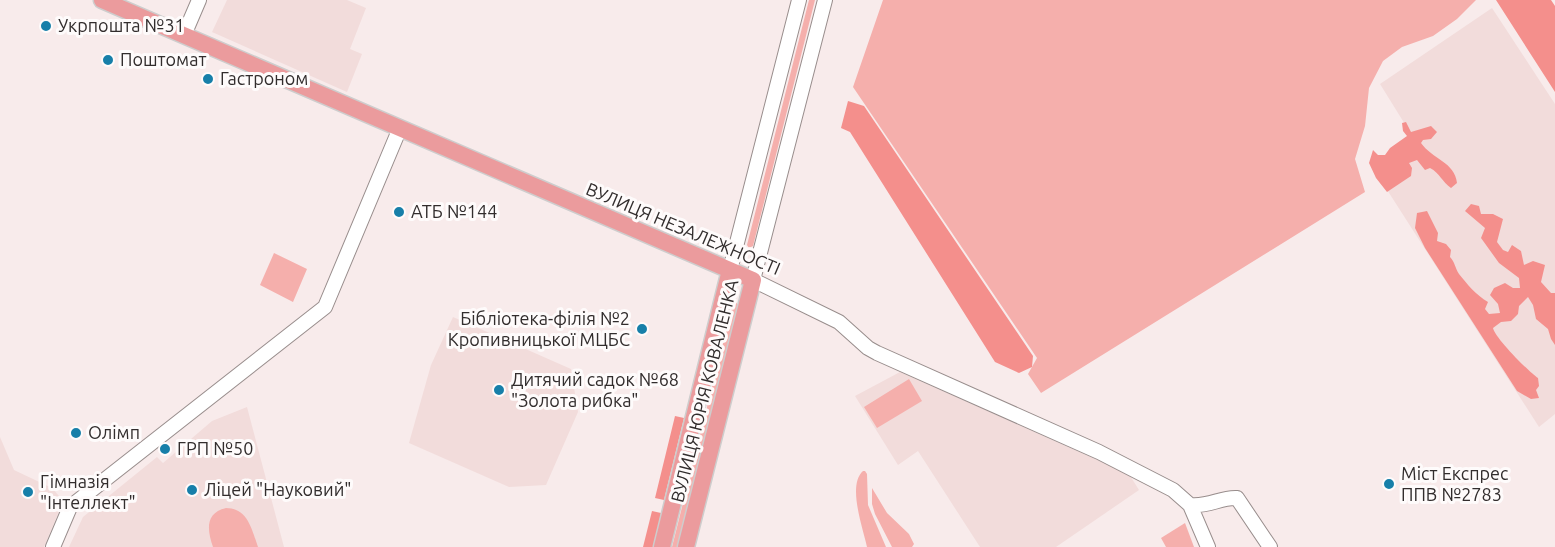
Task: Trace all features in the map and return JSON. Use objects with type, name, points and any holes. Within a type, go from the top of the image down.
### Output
[{"type":"main road","name":"ВУЛИЦЯ НЕЗАЛЕЖНОСТІ","points":[[102,0],[753,280]]},
{"type":"main road","name":"ВУЛИЦЯ ЮРІЯ КОВАЛЕНКА","points":[[662,547],[730,270]]},
{"type":"main road","name":"ВУЛИЦЯ ЮРІЯ КОВАЛЕНКА","points":[[687,547],[753,280]]},
{"type":"street","points":[[180,33],[189,0]]},
{"type":"street","points":[[180,33],[199,0]]},
{"type":"street","name":"ВУЛИЦЯ ЮРІЯ КОВАЛЕНКА","points":[[730,270],[799,0]]},
{"type":"street","name":"ВУЛИЦЯ ЮРІЯ КОВАЛЕНКА","points":[[753,280],[825,0]]},
{"type":"street","points":[[52,547],[70,507],[325,307],[400,128]]},
{"type":"street","name":"ВУЛИЦЯ НЕЗАЛЕЖНОСТІ","points":[[753,280],[839,322],[868,348],[877,353],[1118,462],[1173,490],[1190,505],[1208,547]]},
{"type":"street","points":[[1190,505],[1201,506],[1227,497],[1237,498],[1270,547]]},
{"type":"shaded area","points":[[227,0],[347,0],[366,8],[350,49],[362,54],[347,92],[212,32]]},
{"type":"shaded area","points":[[809,0],[815,0],[753,246],[749,248],[747,245]]},
{"type":"shaded area","points":[[883,0],[1476,0],[1457,19],[1433,36],[1402,47],[1383,61],[1369,88],[1365,126],[1355,159],[1365,192],[1041,393],[1028,374],[1037,358],[853,87]]},
{"type":"shaded area","points":[[1496,0],[1551,0],[1555,6],[1555,92]]},
{"type":"shaded area","points":[[1492,8],[1555,104],[1555,414],[1539,427],[1375,171],[1416,142],[1380,84]]},
{"type":"shaded area","points":[[848,101],[864,106],[1033,356],[1032,367],[1019,373],[995,362],[850,132],[841,128]]},
{"type":"shaded area","points":[[1406,122],[1411,132],[1431,126],[1437,132],[1431,139],[1423,140],[1421,143],[1452,170],[1457,183],[1451,188],[1433,170],[1430,168],[1425,170],[1417,160],[1409,163],[1412,168],[1411,176],[1387,192],[1376,178],[1369,163],[1373,150],[1378,155],[1385,155],[1390,148],[1407,136],[1403,131],[1402,123]]},
{"type":"shaded area","points":[[1471,204],[1479,206],[1481,214],[1493,214],[1503,219],[1497,242],[1503,250],[1508,252],[1512,245],[1521,251],[1524,265],[1533,261],[1545,265],[1541,282],[1551,293],[1555,293],[1555,345],[1548,329],[1536,319],[1533,305],[1528,297],[1519,306],[1518,314],[1511,321],[1501,322],[1493,328],[1506,347],[1538,378],[1539,386],[1536,390],[1539,398],[1531,399],[1517,391],[1425,248],[1415,228],[1417,213],[1427,211],[1438,233],[1437,241],[1446,244],[1451,250],[1450,257],[1459,274],[1476,293],[1488,302],[1485,309],[1489,314],[1500,313],[1498,304],[1490,295],[1494,288],[1505,283],[1513,288],[1520,288],[1519,278],[1499,263],[1481,238],[1485,228],[1465,211]]},
{"type":"shaded area","points":[[274,253],[307,269],[293,302],[260,285]]},
{"type":"shaded area","points":[[735,301],[738,305],[678,547],[672,547],[733,303]]},
{"type":"shaded area","name":"Дитячий садок №68 \"Золота рибка\"","points":[[453,317],[571,369],[578,412],[546,485],[509,487],[409,443],[431,365]]},
{"type":"shaded area","points":[[900,372],[1129,474],[1139,490],[1056,547],[980,547],[918,451],[898,465],[855,396]]},
{"type":"shaded area","points":[[909,379],[922,401],[877,428],[864,407]]},
{"type":"shaded area","name":"Ліцей \"Науковий\"","points":[[247,407],[284,547],[69,547],[83,517],[157,457],[163,463],[212,421]]},
{"type":"shaded area","points":[[675,416],[684,418],[664,500],[655,498]]},
{"type":"shaded area","name":"Гімназія \"Інтеллект\"","points":[[0,437],[14,470],[52,488],[59,496],[60,509],[44,547],[0,547]]},
{"type":"shaded area","points":[[863,471],[867,474],[868,505],[886,547],[867,547],[856,496],[858,478]]},
{"type":"shaded area","points":[[872,488],[887,513],[909,534],[914,544],[912,547],[892,547],[875,514],[872,504]]},
{"type":"shaded area","points":[[226,508],[233,509],[244,516],[251,527],[258,547],[213,547],[209,523],[214,514]]},
{"type":"shaded area","points":[[652,511],[661,513],[654,547],[643,547]]},
{"type":"shaded area","points":[[1185,523],[1194,547],[1166,547],[1161,538]]},
{"type":"place","name":"Укрпошта №31","points":[[46,26]]},
{"type":"place","name":"Поштомат","points":[[108,60]]},
{"type":"place","name":"Гастроном","points":[[208,79]]},
{"type":"place","name":"АТБ №144","points":[[399,212]]},
{"type":"place","name":"Бібліотека-філія №2 Кропивницької МЦБС","points":[[642,329]]},
{"type":"place","name":"Дитячий садок №68 \"Золота рибка\"","points":[[499,390]]},
{"type":"place","name":"Олімп","points":[[76,433]]},
{"type":"place","name":"ГРП №50","points":[[165,449]]},
{"type":"place","name":"Міст Експрес ППВ №2783","points":[[1389,484]]},
{"type":"place","name":"Ліцей \"Науковий\"","points":[[192,490]]},
{"type":"place","name":"Гімназія \"Інтеллект\"","points":[[28,492]]}]
